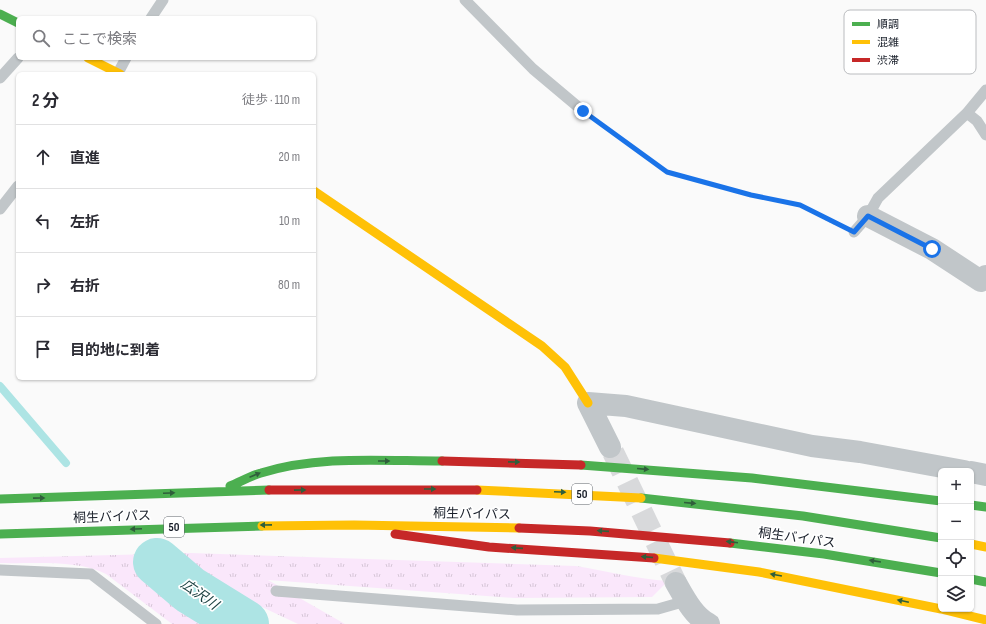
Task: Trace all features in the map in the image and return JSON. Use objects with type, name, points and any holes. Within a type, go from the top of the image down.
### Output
[{"type":"main road","points":[[0,14],[16,22]]},
{"type":"main road","points":[[92,60],[115,72]]},
{"type":"main road","points":[[316,192],[542,346],[565,367],[588,403]]},
{"type":"main road","points":[[219,491],[262,472],[303,465],[344,461],[468,461],[610,466],[797,483],[938,501]]},
{"type":"main road","name":"桐生バイパス","points":[[0,499],[219,491],[350,489],[569,493],[693,503],[805,516],[938,538]]},
{"type":"main road","points":[[974,505],[986,507]]},
{"type":"main road","name":"桐生バイパス","points":[[0,534],[219,526],[347,524],[567,528],[689,537],[804,550],[938,572]]},
{"type":"main road","name":"50","points":[[347,524],[433,542],[648,557],[736,568],[818,582],[938,608]]},
{"type":"main road","points":[[974,545],[986,547]]},
{"type":"main road","points":[[974,580],[986,582]]},
{"type":"main road","name":"50","points":[[953,612],[986,620]]},
{"type":"street","points":[[868,216],[932,249],[981,281],[986,276]]},
{"type":"street","points":[[588,403],[610,447]]},
{"type":"street","points":[[588,403],[626,406],[812,446],[860,452],[948,468]]},
{"type":"street","points":[[974,473],[986,475]]},
{"type":"street","points":[[681,592],[703,621],[709,624]]},
{"type":"lane","points":[[152,16],[163,0]]},
{"type":"lane","points":[[465,0],[533,69],[583,111]]},
{"type":"lane","points":[[0,78],[16,60]]},
{"type":"lane","points":[[120,72],[125,60]]},
{"type":"lane","points":[[854,232],[868,216],[878,198],[967,114],[986,90]]},
{"type":"lane","points":[[967,114],[977,121],[986,135]]},
{"type":"lane","points":[[0,209],[16,189]]},
{"type":"lane","points":[[0,570],[91,574],[156,624]]},
{"type":"lane","points":[[276,591],[517,610],[658,609],[681,592]]},
{"type":"path","points":[[583,111],[667,172],[751,195],[800,205],[854,232]]},
{"type":"green space","points":[[191,553],[576,566],[633,577],[668,581],[652,597],[515,598],[268,580],[345,624],[298,624],[230,592],[178,561],[138,562],[185,600],[225,624],[172,624],[106,574],[95,569],[54,563],[0,563],[0,558]]},
{"type":"waterway","name":"広沢川","points":[[0,386],[66,463]]},
{"type":"waterway","name":"広沢川","points":[[157,562],[190,590],[245,624]]},
{"type":"tunnel","points":[[613,452],[676,583]]},
{"type":"traffic: fast","points":[[0,14],[16,22]]},
{"type":"traffic: fast","points":[[230,486],[249,477],[283,467],[328,461],[442,461]]},
{"type":"traffic: fast","points":[[581,465],[752,478],[938,501]]},
{"type":"traffic: fast","points":[[0,499],[269,490]]},
{"type":"traffic: fast","points":[[641,498],[803,516],[938,538]]},
{"type":"traffic: fast","points":[[974,505],[986,507]]},
{"type":"traffic: fast","points":[[0,534],[262,526]]},
{"type":"traffic: fast","points":[[730,543],[824,554],[938,573]]},
{"type":"traffic: fast","points":[[974,580],[986,582]]},
{"type":"traffic: slow","points":[[92,60],[116,72]]},
{"type":"traffic: slow","points":[[316,192],[542,346],[565,367],[588,403]]},
{"type":"traffic: slow","points":[[477,490],[641,498]]},
{"type":"traffic: slow","points":[[262,526],[354,525],[519,528]]},
{"type":"traffic: slow","points":[[974,545],[986,547]]},
{"type":"traffic: slow","points":[[654,558],[759,572],[938,608]]},
{"type":"traffic: slow","points":[[953,612],[986,620]]},
{"type":"traffic: jam","points":[[442,461],[581,465]]},
{"type":"traffic: jam","points":[[269,490],[477,490]]},
{"type":"traffic: jam","points":[[519,528],[590,531],[730,543]]},
{"type":"traffic: jam","points":[[395,534],[489,547],[654,558]]},
{"type":"route","points":[[583,111],[667,172],[751,195],[800,205],[854,232],[868,216],[932,249]]}]
